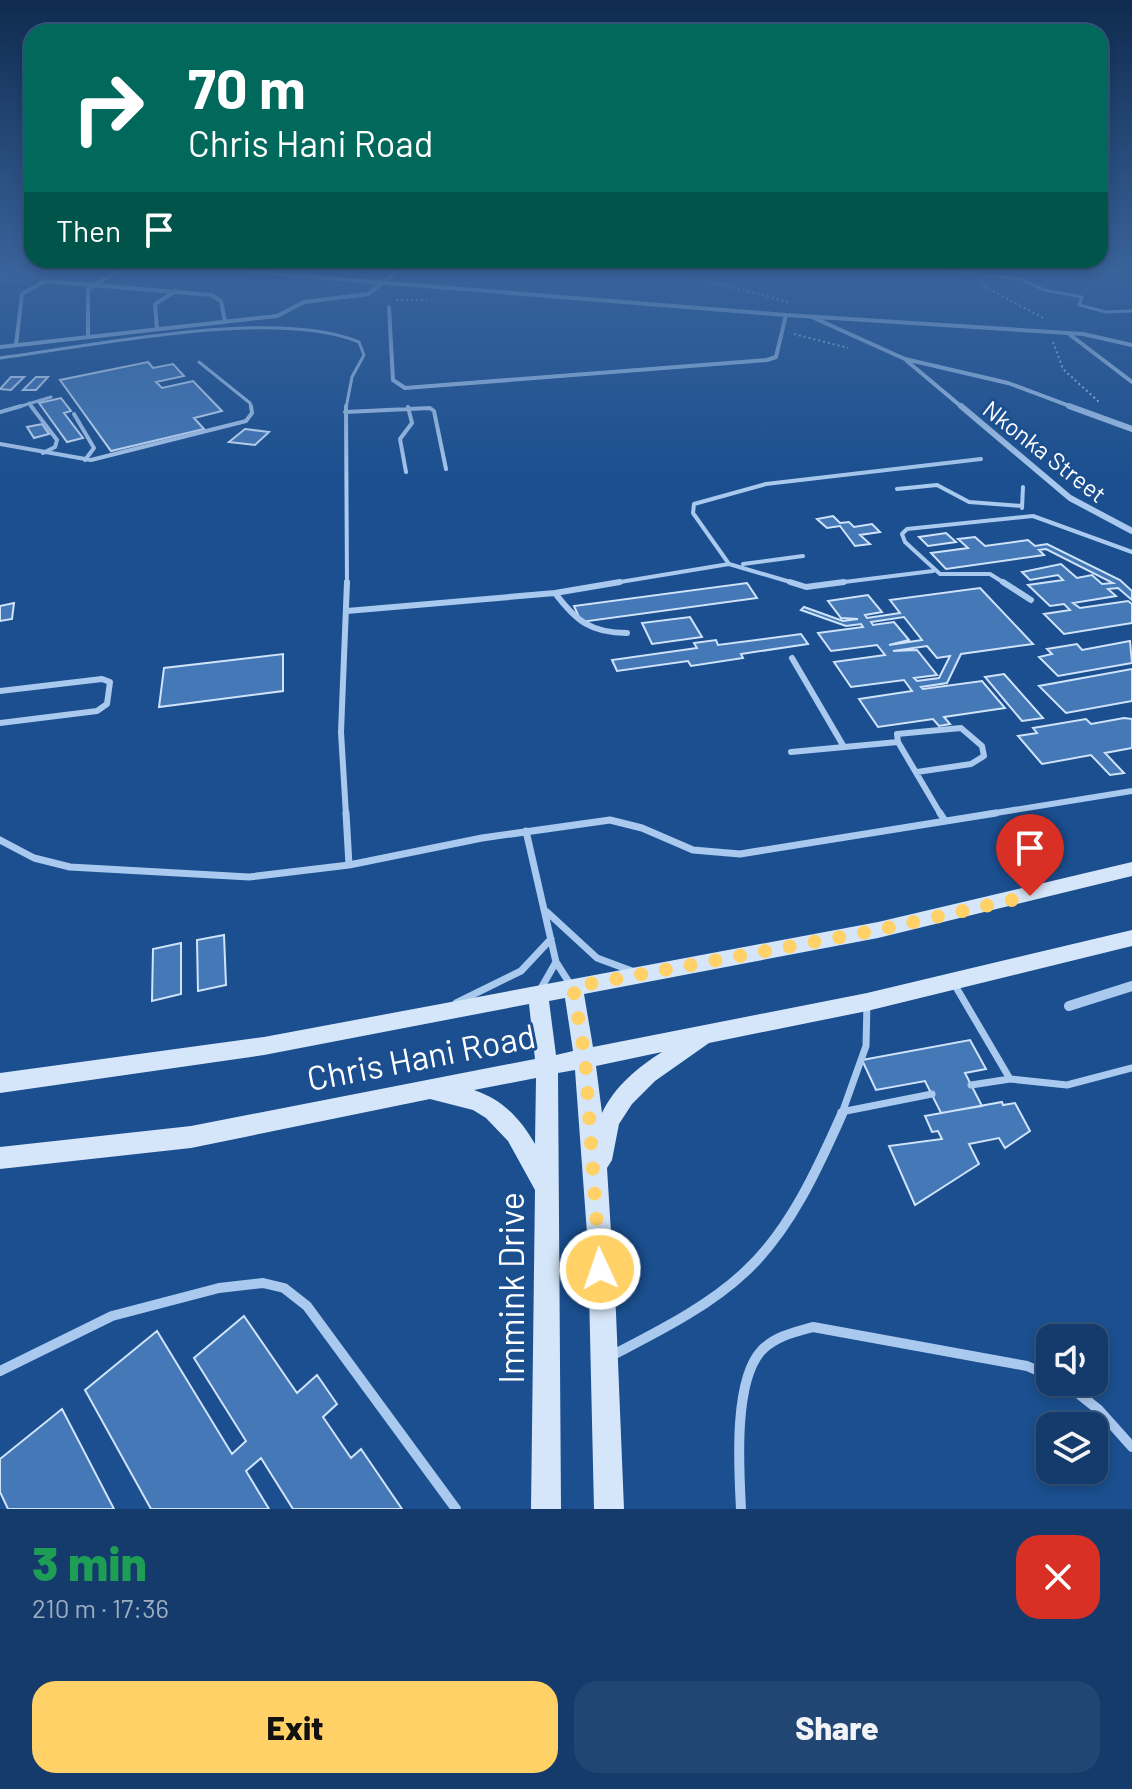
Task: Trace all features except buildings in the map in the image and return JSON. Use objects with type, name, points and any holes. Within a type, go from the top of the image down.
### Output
[{"type":"main road","name":"Chris Hani Road","points":[[0,1083],[264,1046],[878,930],[1132,869]]},
{"type":"main road","name":"Chris Hani Road","points":[[0,1158],[191,1137],[867,1002],[1132,938]]},
{"type":"main road","points":[[573,987],[585,1058],[596,1178],[609,1509]]},
{"type":"main road","name":"Immink Drive","points":[[538,993],[547,1067],[546,1509]]},
{"type":"main road","points":[[596,1178],[609,1122],[616,1108],[645,1078],[708,1033]]},
{"type":"main road","points":[[418,1091],[474,1098],[503,1116],[514,1128],[546,1187]]},
{"type":"street","points":[[0,347],[39,342]]},
{"type":"street","points":[[391,342],[393,380],[399,387],[767,360],[776,357],[779,342]]},
{"type":"street","points":[[863,342],[905,359],[1008,383],[1132,429]]},
{"type":"street","points":[[1079,342],[1132,382]]},
{"type":"street","name":"Nkonka Street","points":[[905,359],[1011,451],[1088,510],[1132,531]]},
{"type":"street","points":[[1069,1006],[1132,986]]},
{"type":"lane","points":[[0,358],[131,342]]},
{"type":"lane","points":[[349,865],[341,732],[347,611],[345,412],[352,377],[365,359],[360,342]]},
{"type":"lane","points":[[0,444],[85,460],[246,421],[252,413],[250,403],[199,362]]},
{"type":"lane","points":[[0,412],[51,397]]},
{"type":"lane","points":[[29,403],[57,440],[55,447],[43,453]]},
{"type":"lane","points":[[406,472],[400,439],[412,423],[408,407]]},
{"type":"lane","points":[[345,412],[430,408],[434,411],[446,469]]},
{"type":"lane","points":[[74,414],[94,448],[85,460]]},
{"type":"lane","points":[[729,564],[693,513],[694,504],[798,479],[981,459]]},
{"type":"lane","points":[[897,489],[937,485],[969,502],[1022,506]]},
{"type":"lane","points":[[1023,487],[1024,516]]},
{"type":"lane","points":[[933,571],[903,540],[903,531],[1024,516],[1060,524],[1132,552]]},
{"type":"lane","points":[[739,565],[803,556]]},
{"type":"lane","points":[[347,611],[555,593],[729,564],[806,587],[933,571],[945,575],[990,574],[1031,600]]},
{"type":"lane","points":[[555,593],[578,623],[590,631],[627,633]]},
{"type":"lane","points":[[792,658],[844,747]]},
{"type":"lane","points":[[0,691],[102,679],[110,682],[107,704],[97,711],[0,723]]},
{"type":"lane","points":[[917,772],[971,764],[980,760],[984,751],[972,735],[961,728],[897,734],[898,742],[945,821]]},
{"type":"lane","points":[[791,752],[898,742]]},
{"type":"lane","points":[[0,840],[34,858],[70,867],[249,877],[349,865],[526,831],[610,820],[642,828],[693,850],[723,855],[1132,791]]},
{"type":"lane","points":[[526,831],[556,962],[573,987]]},
{"type":"lane","points":[[545,910],[597,958],[641,974]]},
{"type":"lane","points":[[434,1013],[508,980],[533,960],[552,939]]},
{"type":"lane","points":[[538,993],[556,962]]},
{"type":"lane","points":[[953,982],[1010,1079]]},
{"type":"lane","points":[[604,1360],[658,1332],[718,1292],[765,1251],[811,1174],[841,1112],[866,1047],[867,1002]]},
{"type":"lane","points":[[971,1085],[1010,1079],[1067,1085],[1132,1068]]},
{"type":"lane","points":[[841,1112],[932,1094]]},
{"type":"lane","points":[[0,1371],[112,1316],[219,1288],[263,1283],[284,1288],[307,1306],[456,1509]]},
{"type":"lane","points":[[741,1509],[744,1385],[759,1354],[782,1335],[813,1327],[1036,1370]]},
{"type":"lane","points":[[1082,1396],[1099,1410],[1132,1447]]},
{"type":"path","points":[[1053,342],[1058,363],[1102,405]]},
{"type":"route","points":[[600,1269],[596,1178],[585,1058],[573,987],[878,930],[1030,896]]}]
